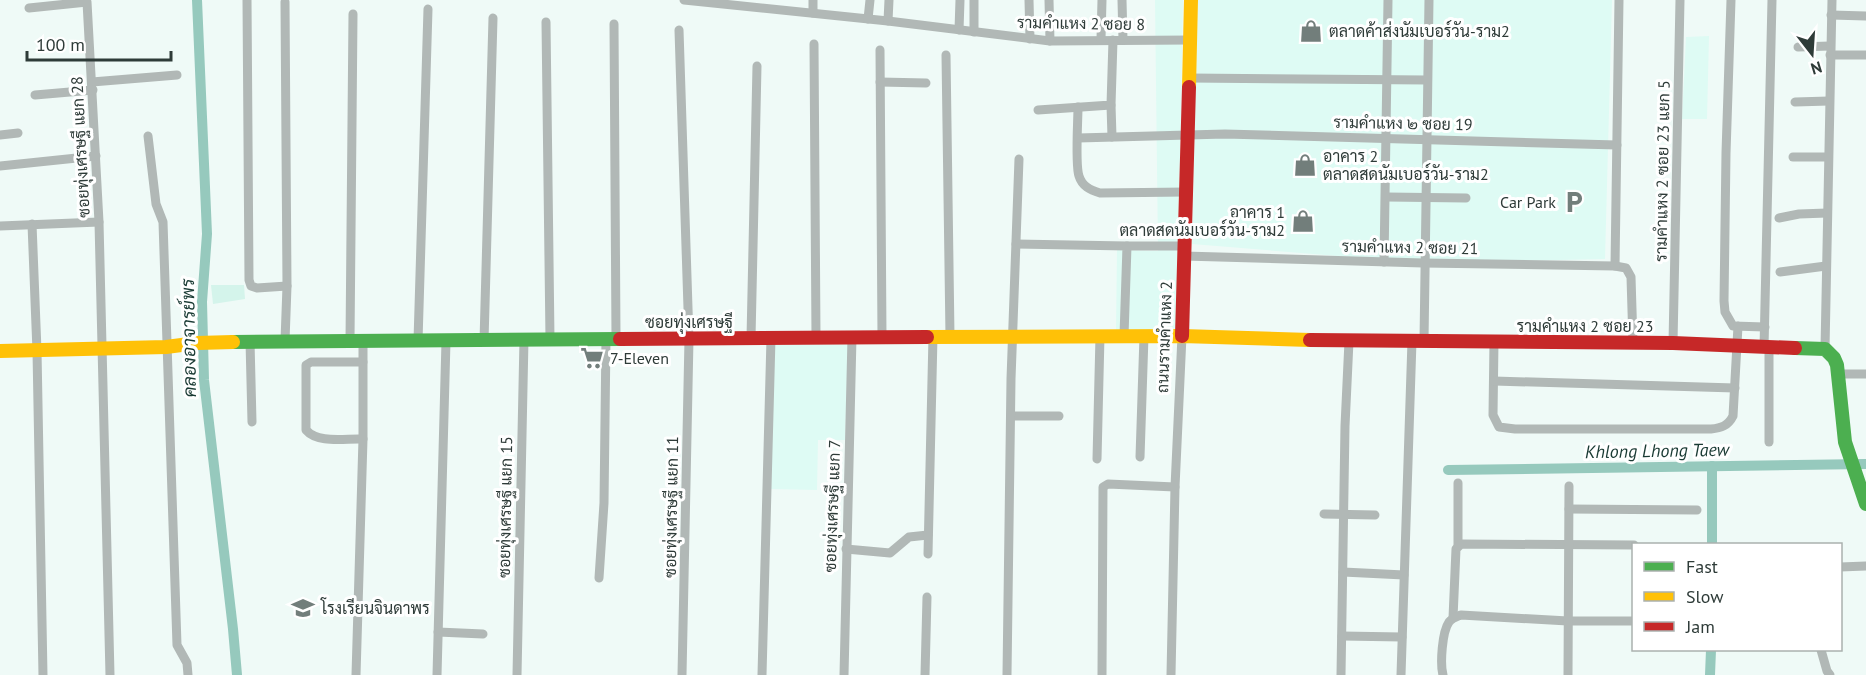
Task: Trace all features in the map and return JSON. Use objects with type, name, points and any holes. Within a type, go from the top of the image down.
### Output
[{"type":"main road","name":"ถนนรามคำแหง 2","points":[[1182,336],[1191,0]]},
{"type":"main road","name":"รามคำแหง 2 ซอย 23","points":[[1182,336],[1349,341],[1673,343],[1825,349]]},
{"type":"main road","name":"ซอยทุ่งเศรษฐี","points":[[0,351],[102,349],[250,341],[1182,336]]},
{"type":"main road","points":[[1825,349],[1834,357],[1838,374],[1842,426],[1850,460],[1866,504]]},
{"type":"street","points":[[247,0],[249,280],[252,286],[257,288],[288,286]]},
{"type":"street","name":"รามคำแหง 2 ซอย 8","points":[[684,0],[728,2],[1050,41],[1190,40]]},
{"type":"street","points":[[793,11],[794,0]]},
{"type":"street","points":[[813,0],[813,13]]},
{"type":"street","points":[[868,19],[870,0]]},
{"type":"street","points":[[888,21],[889,0]]},
{"type":"street","points":[[959,30],[960,0]]},
{"type":"street","points":[[974,0],[974,32]]},
{"type":"street","points":[[1029,0],[1029,39]]},
{"type":"street","points":[[1049,0],[1050,41]]},
{"type":"street","points":[[1101,39],[1102,0]]},
{"type":"street","points":[[1112,137],[1111,105],[1122,0]]},
{"type":"street","points":[[1384,262],[1387,197],[1388,0]]},
{"type":"street","points":[[1401,675],[1404,575],[1423,263],[1429,0]]},
{"type":"street","points":[[1619,0],[1615,266],[1626,268],[1631,276],[1633,343]]},
{"type":"street","name":"รามคำแหง 2 ซอย 23 แยก 5","points":[[1673,343],[1680,0]]},
{"type":"street","points":[[1731,0],[1724,301],[1727,318],[1733,326],[1765,327]]},
{"type":"street","points":[[1769,442],[1765,327],[1772,0]]},
{"type":"street","points":[[1825,349],[1832,0]]},
{"type":"street","name":"ซอยทุ่งเศรษฐี แยก 28","points":[[29,8],[87,1],[99,222],[110,675]]},
{"type":"street","points":[[285,2],[288,286],[285,341]]},
{"type":"street","points":[[418,341],[428,9]]},
{"type":"street","points":[[353,14],[356,341],[363,362],[356,675]]},
{"type":"street","points":[[1831,15],[1866,16]]},
{"type":"street","points":[[484,341],[494,18]]},
{"type":"street","points":[[546,22],[550,339]]},
{"type":"street","points":[[599,578],[611,338],[614,24]]},
{"type":"street","name":"ซอยทุ่งเศรษฐี แยก 11","points":[[679,30],[689,339],[682,675]]},
{"type":"street","points":[[813,44],[816,337]]},
{"type":"street","points":[[1798,47],[1866,55]]},
{"type":"street","points":[[880,50],[882,337]]},
{"type":"street","points":[[946,55],[950,336]]},
{"type":"street","points":[[751,338],[757,66]]},
{"type":"street","points":[[35,95],[177,75]]},
{"type":"street","points":[[1190,78],[1427,80]]},
{"type":"street","points":[[880,82],[926,83]]},
{"type":"street","points":[[1795,102],[1829,101]]},
{"type":"street","points":[[1038,110],[1111,105]]},
{"type":"street","points":[[1078,107],[1078,174],[1084,185],[1100,193],[1186,192]]},
{"type":"street","points":[[0,135],[18,133]]},
{"type":"street","name":"รามคำแหง ๒ ซอย 19","points":[[1078,138],[1188,137],[1225,134],[1617,145]]},
{"type":"street","points":[[148,136],[156,204],[163,222],[177,645],[187,663],[188,675]]},
{"type":"street","points":[[0,166],[96,156]]},
{"type":"street","points":[[1793,158],[1828,157]]},
{"type":"street","points":[[1006,675],[1012,336],[1019,159]]},
{"type":"street","points":[[1387,197],[1466,198]]},
{"type":"street","points":[[1779,218],[1799,213],[1827,213]]},
{"type":"street","points":[[0,225],[99,222]]},
{"type":"street","points":[[32,224],[37,351],[43,675]]},
{"type":"street","name":"รามคำแหง 2 ซอย 21","points":[[1017,244],[1127,246],[1384,262],[1615,266]]},
{"type":"street","points":[[1124,336],[1127,246]]},
{"type":"street","points":[[1780,272],[1826,266]]},
{"type":"street","points":[[1494,341],[1495,420],[1500,427],[1515,429],[1711,429],[1722,428],[1730,423],[1733,416],[1738,326]]},
{"type":"street","points":[[928,554],[933,336]]},
{"type":"street","points":[[1097,459],[1100,336]]},
{"type":"street","points":[[1140,457],[1144,336]]},
{"type":"street","name":"ถนนรามคำแหง 2","points":[[1171,675],[1175,487],[1182,336]]},
{"type":"street","name":"ซอยทุ่งเศรษฐี แยก 7","points":[[844,675],[852,337]]},
{"type":"street","points":[[762,675],[771,338]]},
{"type":"street","name":"ซอยทุ่งเศรษฐี แยก 15","points":[[517,675],[524,339]]},
{"type":"street","points":[[250,341],[252,422]]},
{"type":"street","points":[[437,675],[447,341]]},
{"type":"street","points":[[1341,675],[1349,341]]},
{"type":"street","points":[[363,362],[311,362],[306,365],[306,430],[318,438],[363,439]]},
{"type":"street","points":[[1838,374],[1866,374]]},
{"type":"street","points":[[1494,381],[1735,388]]},
{"type":"street","points":[[1011,416],[1059,416]]},
{"type":"street","points":[[1453,618],[1458,545],[1458,483]]},
{"type":"street","points":[[1102,675],[1103,487],[1108,484],[1175,487]]},
{"type":"street","points":[[1568,675],[1569,486]]},
{"type":"street","points":[[1569,509],[1697,510]]},
{"type":"street","points":[[1324,514],[1375,515]]},
{"type":"street","points":[[846,549],[890,553],[909,537],[928,535]]},
{"type":"street","points":[[1458,545],[1632,545]]},
{"type":"street","points":[[1842,567],[1866,566]]},
{"type":"street","points":[[1343,572],[1404,575]]},
{"type":"street","points":[[925,675],[927,597]]},
{"type":"street","points":[[1443,675],[1441,661],[1447,624],[1453,618],[1461,615],[1569,621],[1632,621]]},
{"type":"street","points":[[438,632],[483,634]]},
{"type":"street","points":[[1342,636],[1402,637]]},
{"type":"street","points":[[1821,651],[1830,675]]},
{"type":"shaded area","points":[[1155,0],[1183,0],[1177,330],[1116,331],[1117,250],[1158,251]]},
{"type":"shaded area","points":[[1198,0],[1612,0],[1605,259],[1423,263],[1192,244]]},
{"type":"shaded area","points":[[1709,36],[1707,119],[1682,119],[1686,37]]},
{"type":"shaded area","points":[[211,285],[244,285],[245,299],[213,304]]},
{"type":"shaded area","points":[[848,344],[845,440],[818,440],[817,490],[771,489],[774,345]]},
{"type":"waterway","name":"คลองอาจารย์พร","points":[[197,0],[207,234],[202,302],[204,380],[237,675]]},
{"type":"waterway","name":"Khlong Lhong Taew","points":[[1448,470],[1866,464]]},
{"type":"waterway","points":[[1712,466],[1712,543]]},
{"type":"waterway","points":[[1710,675],[1711,651]]},
{"type":"traffic: fast","points":[[233,342],[620,339]]},
{"type":"traffic: fast","points":[[1795,348],[1825,349],[1834,358],[1837,365],[1845,442],[1866,504]]},
{"type":"traffic: slow","points":[[1189,87],[1191,0]]},
{"type":"traffic: slow","points":[[927,337],[1182,336],[1310,340]]},
{"type":"traffic: slow","points":[[0,351],[166,347],[233,342]]},
{"type":"traffic: jam","points":[[1182,336],[1189,87]]},
{"type":"traffic: jam","points":[[620,339],[927,337]]},
{"type":"traffic: jam","points":[[1310,340],[1673,343],[1795,348]]},
{"type":"place","name":"ตลาดค้าส่งนัมเบอร์วัน-ราม2","points":[[1311,31]]},
{"type":"place","name":"อาคาร 2 ตลาดสดนัมเบอร์วัน-ราม2","points":[[1305,165]]},
{"type":"place","name":"Car Park","points":[[1574,202]]},
{"type":"place","name":"อาคาร 1 ตลาดสดนัมเบอร์วัน-ราม2","points":[[1303,221]]},
{"type":"place","name":"7-Eleven","points":[[592,358]]},
{"type":"place","name":"โรงเรียนจินดาพร","points":[[303,608]]}]
